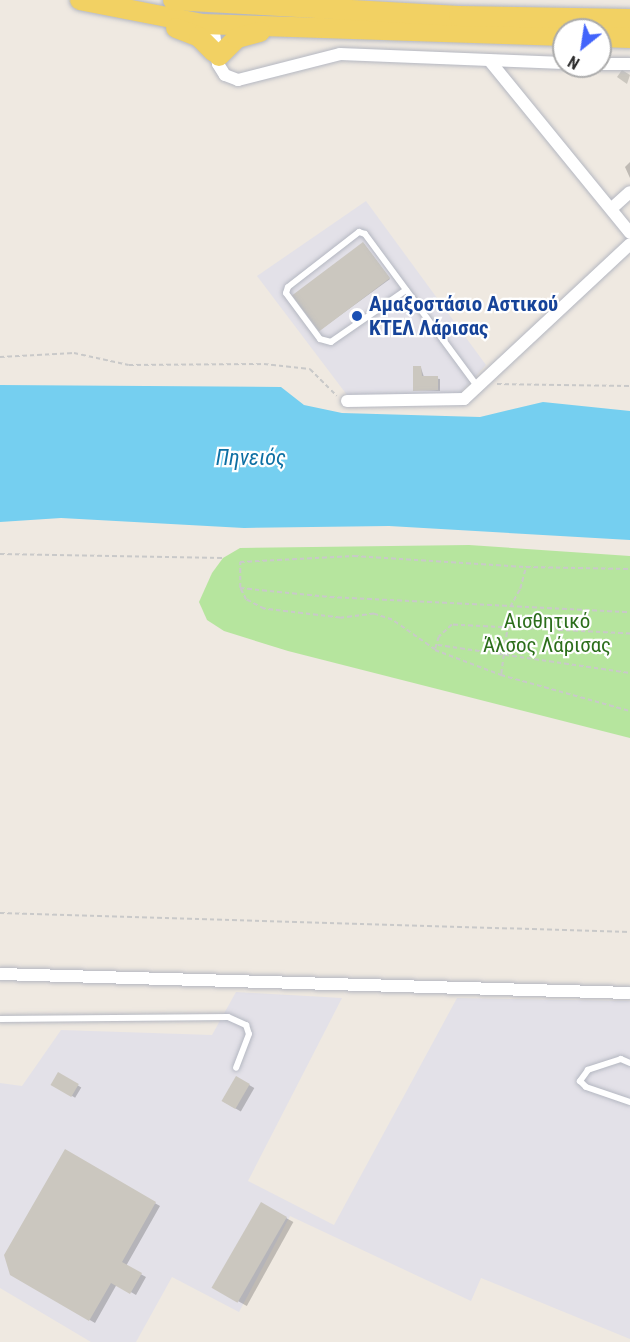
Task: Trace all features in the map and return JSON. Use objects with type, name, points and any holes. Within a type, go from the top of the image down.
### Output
[{"type":"main road","points":[[80,0],[148,16],[218,24],[552,36]]},
{"type":"main road","points":[[174,0],[630,19]]},
{"type":"main road","points":[[148,16],[199,37],[218,59],[237,38],[286,28]]},
{"type":"main road","points":[[612,37],[630,38]]},
{"type":"street","points":[[218,24],[218,59],[231,78],[245,80],[340,54],[552,63]]},
{"type":"street","points":[[489,60],[630,232]]},
{"type":"street","points":[[612,64],[630,64]]},
{"type":"street","points":[[610,209],[630,192]]},
{"type":"street","points":[[347,401],[460,400],[478,387],[630,244]]},
{"type":"street","points":[[0,974],[630,993]]},
{"type":"lane","points":[[406,290],[331,342],[320,339],[285,293],[359,232],[369,239],[478,387]]},
{"type":"lane","points":[[0,1019],[228,1017],[246,1025],[249,1034],[236,1068]]},
{"type":"lane","points":[[630,1063],[621,1059],[588,1070],[580,1081],[586,1087],[630,1102]]},
{"type":"path","points":[[0,357],[75,353],[129,365],[264,364],[310,369],[347,401]]},
{"type":"path","points":[[495,384],[630,386]]},
{"type":"path","points":[[0,554],[223,558]]},
{"type":"path","points":[[630,569],[525,567],[354,555],[240,562],[240,588],[246,600],[264,609],[340,618],[374,615],[392,620],[435,650],[501,675],[630,711]]},
{"type":"path","points":[[501,675],[510,608],[520,589],[525,567]]},
{"type":"path","points":[[240,588],[510,608],[630,612]]},
{"type":"path","points":[[435,650],[436,645],[452,625],[630,634]]},
{"type":"path","points":[[436,645],[504,652],[630,673]]},
{"type":"path","points":[[0,913],[630,932]]},
{"type":"shaded area","points":[[366,201],[486,365],[458,395],[347,395],[257,276]]},
{"type":"shaded area","points":[[236,992],[342,998],[248,1181],[334,1225],[457,998],[630,1001],[630,1339],[481,1278],[471,1301],[290,1216],[239,1312],[172,1277],[136,1342],[91,1342],[0,1288],[0,1083],[22,1086],[61,1030],[212,1035]]},
{"type":"green space","name":"Αισθητικό Άλσος Λάρισας","points":[[469,545],[630,556],[630,738],[288,651],[224,631],[207,620],[199,602],[212,573],[223,558],[240,548]]},
{"type":"water","name":"Πηνειός","points":[[0,385],[281,387],[304,405],[342,413],[480,417],[543,402],[630,411],[630,540],[389,526],[244,528],[61,518],[0,522]]},
{"type":"building","points":[[622,70],[630,75],[627,84],[617,77]]},
{"type":"building","points":[[363,242],[390,278],[319,332],[292,296]]},
{"type":"building","points":[[413,366],[421,366],[422,376],[438,376],[438,390],[413,391]]},
{"type":"building","points":[[58,1072],[79,1084],[71,1097],[50,1085]]},
{"type":"building","points":[[236,1076],[250,1084],[235,1109],[222,1101]]},
{"type":"building","points":[[65,1149],[156,1202],[122,1262],[142,1273],[130,1294],[111,1283],[89,1321],[10,1275],[4,1255]]},
{"type":"building","points":[[261,1202],[287,1217],[237,1303],[211,1288]]},
{"type":"place","name":"Αμαξοστάσιο Αστικού ΚΤΕΛ Λάρισας","points":[[357,316]]}]
